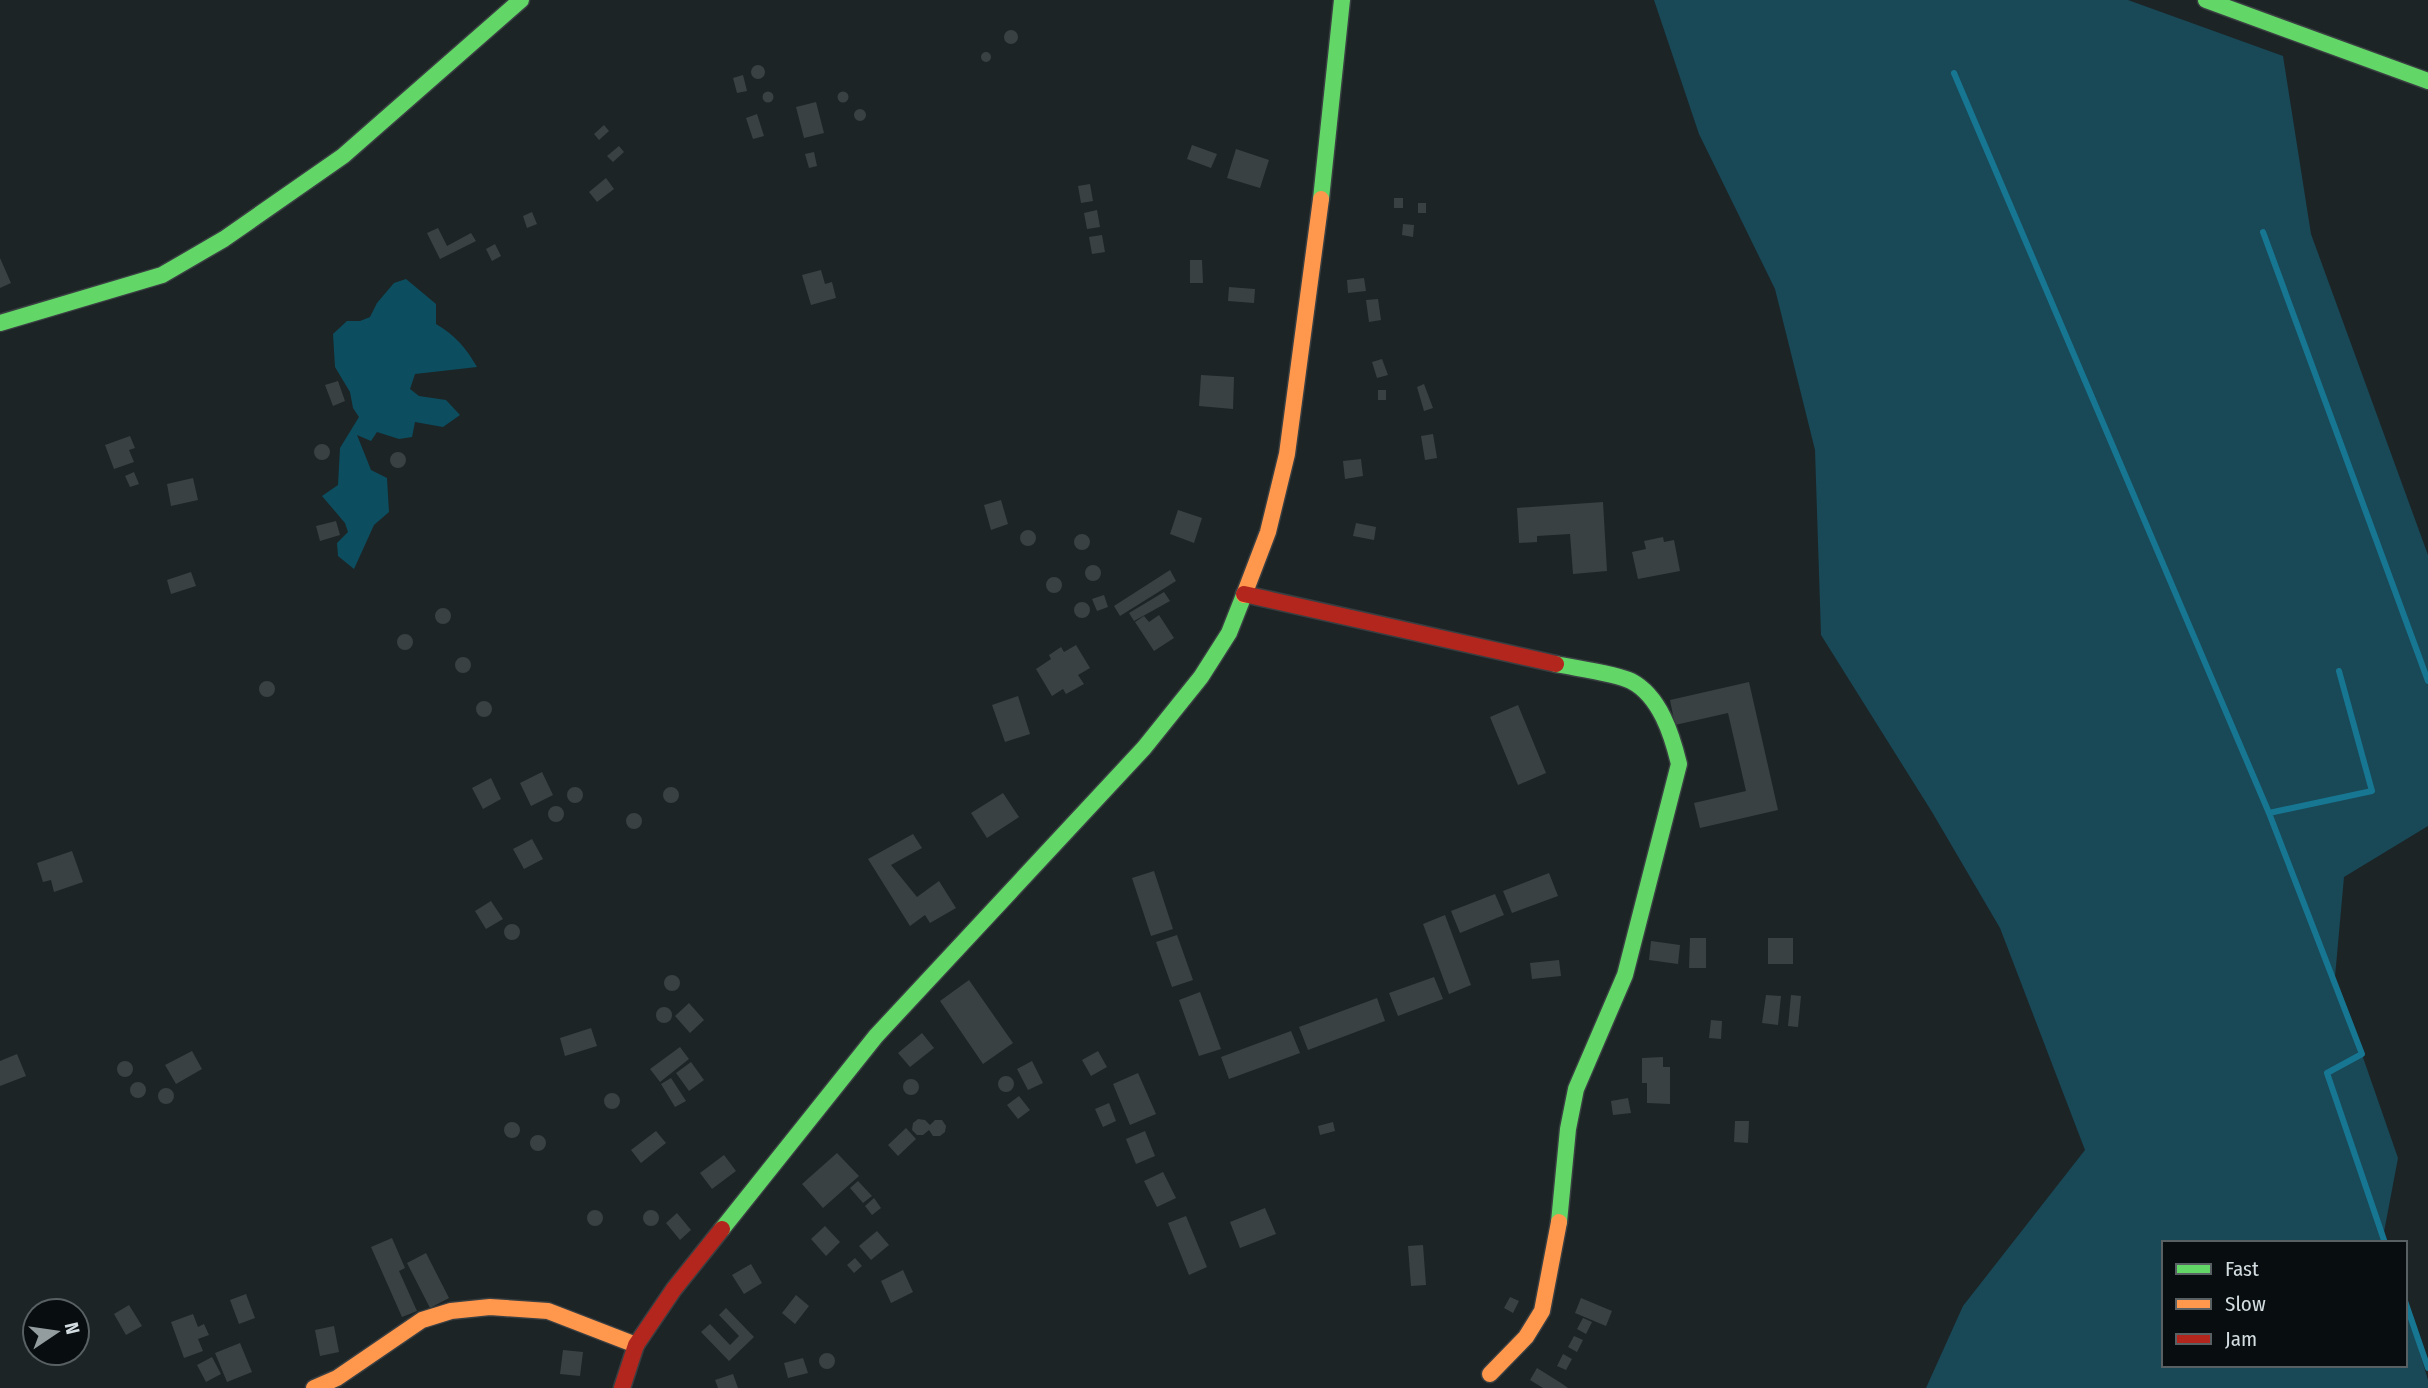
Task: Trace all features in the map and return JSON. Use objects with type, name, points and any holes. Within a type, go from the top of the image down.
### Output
[{"type":"street","points":[[0,323],[162,275],[224,239],[343,156],[521,0]]},
{"type":"street","points":[[622,1388],[636,1345],[674,1289],[876,1036],[1144,748],[1201,677],[1230,633],[1268,532],[1287,454],[1320,213],[1342,0]]},
{"type":"street","points":[[2206,0],[2428,81]]},
{"type":"street","points":[[1244,594],[1629,680],[1645,691],[1673,739],[1679,764],[1638,929],[1625,975],[1576,1090],[1568,1129],[1560,1217],[1542,1311],[1526,1337],[1490,1374]]},
{"type":"street","points":[[314,1388],[338,1378],[422,1320],[451,1311],[490,1307],[548,1311],[636,1345]]},
{"type":"shaded area","points":[[1654,0],[2128,0],[2283,56],[2311,234],[2428,555],[2428,826],[2344,877],[2335,977],[2398,1158],[2384,1232],[2386,1241],[2162,1241],[2162,1367],[2407,1367],[2407,1311],[2428,1388],[1926,1388],[1963,1306],[2085,1150],[2000,928],[1932,812],[1821,635],[1815,450],[1775,289],[1699,134]]},
{"type":"shaded area","points":[[406,279],[436,304],[436,324],[460,342],[477,367],[415,374],[410,389],[419,396],[446,400],[460,415],[443,427],[415,422],[412,437],[399,439],[377,432],[371,441],[357,435],[371,470],[387,478],[389,512],[374,525],[354,569],[338,556],[337,543],[348,532],[345,523],[322,496],[338,485],[340,448],[359,417],[353,408],[350,392],[335,367],[333,334],[347,321],[360,321],[370,317],[377,303],[394,283]]},
{"type":"building","points":[[1011,30],[1016,32],[1016,42],[1011,44],[1006,42],[1004,37],[1006,32]]},
{"type":"building","points":[[986,52],[990,53],[990,61],[986,62],[982,61],[981,57],[982,53]]},
{"type":"building","points":[[758,65],[763,67],[763,77],[758,79],[753,77],[751,72],[753,67]]},
{"type":"building","points":[[743,75],[747,91],[737,93],[733,78]]},
{"type":"building","points":[[768,91],[774,97],[768,103],[762,97]]},
{"type":"building","points":[[843,91],[849,97],[843,103],[837,97]]},
{"type":"building","points":[[816,102],[824,133],[804,138],[796,107]]},
{"type":"building","points":[[860,109],[866,115],[860,121],[854,115]]},
{"type":"building","points":[[757,114],[764,136],[753,139],[746,118]]},
{"type":"building","points":[[604,125],[609,131],[599,140],[594,134]]},
{"type":"building","points":[[1192,145],[1217,154],[1211,168],[1187,159]]},
{"type":"building","points":[[619,146],[624,152],[613,162],[607,156]]},
{"type":"building","points":[[1236,149],[1269,160],[1260,188],[1227,178]]},
{"type":"building","points":[[814,152],[817,166],[809,168],[805,154]]},
{"type":"building","points":[[606,178],[614,189],[597,202],[589,192]]},
{"type":"building","points":[[1090,184],[1093,201],[1081,203],[1078,186]]},
{"type":"building","points":[[1394,198],[1403,198],[1403,208],[1394,208]]},
{"type":"building","points":[[1418,203],[1426,203],[1426,213],[1418,213]]},
{"type":"building","points":[[1097,210],[1100,227],[1087,229],[1084,213]]},
{"type":"building","points":[[532,212],[537,224],[527,228],[523,216]]},
{"type":"building","points":[[1403,224],[1414,225],[1413,237],[1402,235]]},
{"type":"building","points":[[438,228],[447,246],[471,233],[476,241],[440,259],[427,233]]},
{"type":"building","points":[[1102,235],[1105,252],[1092,254],[1089,237]]},
{"type":"building","points":[[495,244],[501,256],[492,261],[486,249]]},
{"type":"building","points":[[0,258],[11,283],[0,288]]},
{"type":"building","points":[[1190,260],[1202,260],[1203,283],[1190,283]]},
{"type":"building","points":[[821,270],[825,284],[832,282],[836,298],[811,305],[802,275]]},
{"type":"building","points":[[1364,278],[1366,291],[1348,293],[1347,280]]},
{"type":"building","points":[[1229,287],[1255,289],[1254,303],[1228,301]]},
{"type":"building","points":[[1378,299],[1381,320],[1369,322],[1366,300]]},
{"type":"building","points":[[1382,359],[1388,375],[1377,378],[1372,362]]},
{"type":"building","points":[[1201,375],[1234,377],[1233,409],[1199,406]]},
{"type":"building","points":[[338,381],[345,401],[333,406],[325,385]]},
{"type":"building","points":[[1424,384],[1433,408],[1424,411],[1417,387]]},
{"type":"building","points":[[1378,390],[1386,390],[1386,400],[1378,400]]},
{"type":"building","points":[[1433,434],[1437,458],[1425,460],[1421,436]]},
{"type":"building","points":[[130,436],[135,448],[129,450],[134,462],[114,469],[105,445]]},
{"type":"building","points":[[322,444],[330,452],[322,460],[314,452]]},
{"type":"building","points":[[395,452],[401,452],[406,460],[404,466],[395,468],[390,463],[390,457]]},
{"type":"building","points":[[1361,459],[1363,476],[1345,479],[1343,461]]},
{"type":"building","points":[[134,472],[139,484],[130,487],[125,476]]},
{"type":"building","points":[[193,478],[198,500],[171,506],[167,484]]},
{"type":"building","points":[[1001,500],[1008,524],[991,530],[984,505]]},
{"type":"building","points":[[1603,502],[1607,571],[1573,574],[1570,534],[1537,536],[1537,542],[1519,543],[1517,508]]},
{"type":"building","points":[[1178,510],[1202,518],[1194,543],[1170,534]]},
{"type":"building","points":[[336,521],[340,535],[320,541],[316,526]]},
{"type":"building","points":[[1356,523],[1376,527],[1374,540],[1353,536]]},
{"type":"building","points":[[1025,530],[1031,530],[1036,538],[1034,544],[1025,546],[1020,541],[1020,535]]},
{"type":"building","points":[[1079,534],[1085,534],[1090,542],[1088,548],[1079,550],[1074,545],[1074,539]]},
{"type":"building","points":[[1663,537],[1664,542],[1674,540],[1680,571],[1638,579],[1632,552],[1646,549],[1644,541]]},
{"type":"building","points":[[1090,565],[1096,565],[1101,573],[1099,579],[1090,581],[1085,576],[1085,570]]},
{"type":"building","points":[[1170,570],[1176,581],[1120,616],[1114,606]]},
{"type":"building","points":[[191,572],[196,586],[171,594],[167,580]]},
{"type":"building","points":[[1051,577],[1057,577],[1062,585],[1060,591],[1051,593],[1046,588],[1046,582]]},
{"type":"building","points":[[1164,592],[1170,601],[1134,621],[1129,613]]},
{"type":"building","points":[[1104,595],[1108,607],[1097,611],[1092,599]]},
{"type":"building","points":[[1079,602],[1085,602],[1090,610],[1088,616],[1079,618],[1074,613],[1074,607]]},
{"type":"building","points":[[443,608],[451,616],[443,624],[435,616]]},
{"type":"building","points":[[1159,615],[1174,638],[1154,651],[1135,622],[1144,616],[1149,622]]},
{"type":"building","points":[[405,634],[413,642],[405,650],[397,642]]},
{"type":"building","points":[[1076,645],[1090,668],[1078,675],[1084,684],[1066,694],[1063,689],[1052,696],[1036,669],[1051,659],[1049,655],[1061,647],[1064,652]]},
{"type":"building","points":[[463,657],[471,665],[463,673],[455,665]]},
{"type":"building","points":[[264,681],[270,681],[275,689],[273,695],[264,697],[259,692],[259,686]]},
{"type":"building","points":[[1749,682],[1778,810],[1700,828],[1694,803],[1746,791],[1728,713],[1675,725],[1670,700]]},
{"type":"building","points":[[1018,696],[1030,734],[1005,742],[992,705]]},
{"type":"building","points":[[484,701],[492,709],[484,717],[476,709]]},
{"type":"building","points":[[1518,705],[1546,773],[1518,785],[1490,717]]},
{"type":"building","points":[[542,772],[553,795],[531,806],[520,783]]},
{"type":"building","points":[[491,778],[501,799],[483,809],[472,788]]},
{"type":"building","points":[[575,787],[583,795],[575,803],[567,795]]},
{"type":"building","points":[[671,787],[679,795],[671,803],[663,795]]},
{"type":"building","points":[[1003,793],[1019,817],[987,838],[971,813]]},
{"type":"building","points":[[556,806],[564,814],[556,822],[548,814]]},
{"type":"building","points":[[634,813],[642,821],[634,829],[626,821]]},
{"type":"building","points":[[913,834],[922,848],[891,865],[917,897],[939,881],[956,908],[930,923],[925,915],[910,926],[868,859]]},
{"type":"building","points":[[532,839],[543,859],[524,869],[513,849]]},
{"type":"building","points":[[72,851],[83,882],[54,892],[51,880],[43,882],[37,863]]},
{"type":"building","points":[[1154,871],[1173,929],[1151,936],[1132,878]]},
{"type":"building","points":[[1549,873],[1558,896],[1512,913],[1503,891]]},
{"type":"building","points":[[1495,894],[1504,915],[1460,933],[1451,911]]},
{"type":"building","points":[[491,901],[503,919],[486,929],[475,911]]},
{"type":"building","points":[[1445,915],[1471,985],[1449,994],[1423,924]]},
{"type":"building","points":[[512,924],[520,932],[512,940],[504,932]]},
{"type":"building","points":[[1177,935],[1193,980],[1172,987],[1156,942]]},
{"type":"building","points":[[1690,938],[1706,938],[1706,968],[1689,968]]},
{"type":"building","points":[[1768,938],[1793,938],[1793,964],[1768,964]]},
{"type":"building","points":[[1651,941],[1680,945],[1678,964],[1649,960]]},
{"type":"building","points":[[1559,960],[1561,976],[1532,979],[1530,963]]},
{"type":"building","points":[[672,975],[680,983],[672,991],[664,983]]},
{"type":"building","points":[[1434,977],[1443,999],[1398,1016],[1389,993]]},
{"type":"building","points":[[969,980],[1013,1043],[983,1064],[940,1001]]},
{"type":"building","points":[[1200,992],[1221,1049],[1199,1056],[1179,1000]]},
{"type":"building","points":[[1766,995],[1781,996],[1778,1025],[1762,1023]]},
{"type":"building","points":[[1791,995],[1801,996],[1798,1027],[1788,1026]]},
{"type":"building","points":[[1377,998],[1385,1021],[1308,1050],[1299,1027]]},
{"type":"building","points":[[689,1003],[704,1020],[690,1033],[675,1016]]},
{"type":"building","points":[[664,1007],[672,1015],[664,1023],[656,1015]]},
{"type":"building","points":[[1711,1020],[1722,1021],[1721,1039],[1709,1038]]},
{"type":"building","points":[[591,1028],[597,1046],[565,1056],[560,1038]]},
{"type":"building","points":[[1291,1031],[1300,1053],[1229,1079],[1221,1057]]},
{"type":"building","points":[[922,1033],[934,1048],[910,1067],[898,1053]]},
{"type":"building","points":[[680,1047],[689,1059],[660,1082],[650,1069]]},
{"type":"building","points":[[192,1051],[202,1069],[176,1084],[165,1065]]},
{"type":"building","points":[[1098,1051],[1107,1067],[1091,1076],[1082,1060]]},
{"type":"building","points":[[17,1054],[26,1076],[0,1086],[0,1061]]},
{"type":"building","points":[[1663,1057],[1663,1067],[1670,1067],[1670,1104],[1647,1103],[1647,1083],[1642,1083],[1642,1058]]},
{"type":"building","points":[[125,1061],[133,1069],[125,1077],[117,1069]]},
{"type":"building","points":[[1032,1061],[1043,1083],[1028,1090],[1017,1069]]},
{"type":"building","points":[[691,1062],[704,1080],[689,1091],[676,1073]]},
{"type":"building","points":[[1138,1073],[1156,1114],[1130,1125],[1113,1084]]},
{"type":"building","points":[[1003,1076],[1009,1076],[1014,1084],[1012,1090],[1003,1092],[998,1087],[998,1081]]},
{"type":"building","points":[[671,1078],[686,1101],[675,1107],[661,1084]]},
{"type":"building","points":[[908,1079],[914,1079],[919,1087],[917,1093],[908,1095],[903,1090],[903,1084]]},
{"type":"building","points":[[138,1082],[146,1090],[138,1098],[130,1090]]},
{"type":"building","points":[[166,1088],[174,1096],[166,1104],[158,1096]]},
{"type":"building","points":[[612,1093],[620,1101],[612,1109],[604,1101]]},
{"type":"building","points":[[1019,1096],[1030,1110],[1018,1119],[1007,1105]]},
{"type":"building","points":[[1628,1098],[1631,1113],[1613,1115],[1611,1101]]},
{"type":"building","points":[[1109,1103],[1116,1121],[1103,1127],[1095,1109]]},
{"type":"building","points":[[918,1119],[925,1120],[930,1125],[935,1120],[942,1120],[946,1126],[945,1132],[940,1136],[933,1136],[929,1130],[923,1135],[917,1135],[912,1130],[913,1123]]},
{"type":"building","points":[[1735,1121],[1749,1121],[1748,1143],[1734,1142]]},
{"type":"building","points":[[512,1122],[520,1130],[512,1138],[504,1130]]},
{"type":"building","points":[[1333,1122],[1335,1131],[1320,1135],[1318,1126]]},
{"type":"building","points":[[906,1128],[916,1139],[898,1156],[888,1145]]},
{"type":"building","points":[[656,1131],[666,1143],[641,1163],[631,1150]]},
{"type":"building","points":[[1145,1131],[1155,1156],[1136,1164],[1126,1139]]},
{"type":"building","points":[[538,1135],[546,1143],[538,1151],[530,1143]]},
{"type":"building","points":[[837,1153],[859,1176],[823,1208],[802,1184]]},
{"type":"building","points":[[724,1155],[736,1171],[712,1189],[700,1173]]},
{"type":"building","points":[[1163,1172],[1176,1198],[1157,1207],[1144,1181]]},
{"type":"building","points":[[858,1181],[872,1196],[863,1203],[850,1188]]},
{"type":"building","points":[[874,1198],[881,1208],[872,1215],[865,1206]]},
{"type":"building","points":[[1265,1208],[1276,1234],[1240,1248],[1230,1222]]},
{"type":"building","points":[[595,1210],[603,1218],[595,1226],[587,1218]]},
{"type":"building","points":[[651,1210],[659,1218],[651,1226],[643,1218]]},
{"type":"building","points":[[677,1213],[691,1230],[680,1240],[666,1223]]},
{"type":"building","points":[[1186,1216],[1207,1267],[1189,1275],[1168,1223]]},
{"type":"building","points":[[825,1226],[840,1242],[826,1256],[811,1239]]},
{"type":"building","points":[[877,1231],[889,1245],[871,1260],[859,1246]]},
{"type":"building","points":[[392,1238],[405,1268],[399,1271],[417,1311],[402,1317],[371,1247]]},
{"type":"building","points":[[1423,1245],[1426,1285],[1411,1286],[1408,1246]]},
{"type":"building","points":[[426,1253],[449,1298],[430,1308],[407,1263]]},
{"type":"building","points":[[855,1258],[862,1266],[854,1273],[847,1265]]},
{"type":"building","points":[[751,1264],[762,1283],[744,1294],[732,1275]]},
{"type":"building","points":[[903,1270],[913,1292],[891,1303],[881,1281]]},
{"type":"building","points":[[246,1294],[255,1318],[239,1324],[230,1300]]},
{"type":"building","points":[[796,1295],[809,1306],[795,1324],[782,1313]]},
{"type":"building","points":[[1510,1297],[1519,1301],[1513,1313],[1504,1308]]},
{"type":"building","points":[[1581,1298],[1612,1311],[1606,1326],[1575,1313]]},
{"type":"building","points":[[129,1305],[142,1326],[126,1335],[114,1314]]},
{"type":"building","points":[[726,1308],[754,1337],[729,1361],[701,1332],[710,1324],[730,1345],[739,1336],[719,1315]]},
{"type":"building","points":[[193,1314],[198,1327],[204,1324],[209,1335],[198,1339],[203,1351],[184,1358],[171,1322]]},
{"type":"building","points":[[1583,1318],[1592,1322],[1586,1334],[1577,1329]]},
{"type":"building","points":[[334,1326],[339,1352],[320,1356],[315,1330]]},
{"type":"building","points":[[1574,1336],[1583,1340],[1577,1352],[1568,1347]]},
{"type":"building","points":[[240,1343],[252,1372],[227,1382],[215,1353]]},
{"type":"building","points":[[563,1350],[583,1352],[580,1376],[560,1374]]},
{"type":"building","points":[[824,1353],[830,1353],[835,1361],[833,1367],[824,1369],[819,1364],[819,1358]]},
{"type":"building","points":[[1563,1354],[1572,1359],[1566,1370],[1557,1366]]},
{"type":"building","points":[[212,1357],[221,1374],[206,1382],[197,1365]]},
{"type":"building","points":[[803,1358],[808,1373],[788,1378],[784,1363]]},
{"type":"building","points":[[1537,1368],[1568,1388],[1543,1388],[1530,1380]]},
{"type":"building","points":[[733,1374],[738,1388],[718,1388],[715,1380]]},
{"type":"waterway","points":[[1954,73],[2269,813]]},
{"type":"waterway","points":[[2263,232],[2428,681]]},
{"type":"waterway","points":[[2339,671],[2372,791],[2269,813],[2362,1054],[2327,1073],[2384,1241]]},
{"type":"waterway","points":[[2407,1307],[2428,1368]]},
{"type":"traffic: fast","points":[[0,323],[162,275],[224,239],[343,156],[521,0]]},
{"type":"traffic: fast","points":[[1321,199],[1342,0]]},
{"type":"traffic: fast","points":[[2206,0],[2428,81]]},
{"type":"traffic: fast","points":[[722,1229],[876,1036],[1144,748],[1201,677],[1229,633],[1244,595]]},
{"type":"traffic: fast","points":[[1556,664],[1615,676],[1631,681],[1641,688],[1650,696],[1663,717],[1679,764],[1625,975],[1576,1089],[1568,1129],[1559,1222]]},
{"type":"traffic: slow","points":[[1244,595],[1268,532],[1287,454],[1321,199]]},
{"type":"traffic: slow","points":[[1490,1374],[1526,1337],[1542,1311],[1559,1222]]},
{"type":"traffic: slow","points":[[314,1388],[337,1378],[422,1320],[451,1311],[490,1307],[548,1311],[636,1345]]},
{"type":"traffic: jam","points":[[1244,594],[1556,664]]},
{"type":"traffic: jam","points":[[622,1388],[636,1345],[674,1289],[722,1229]]}]
